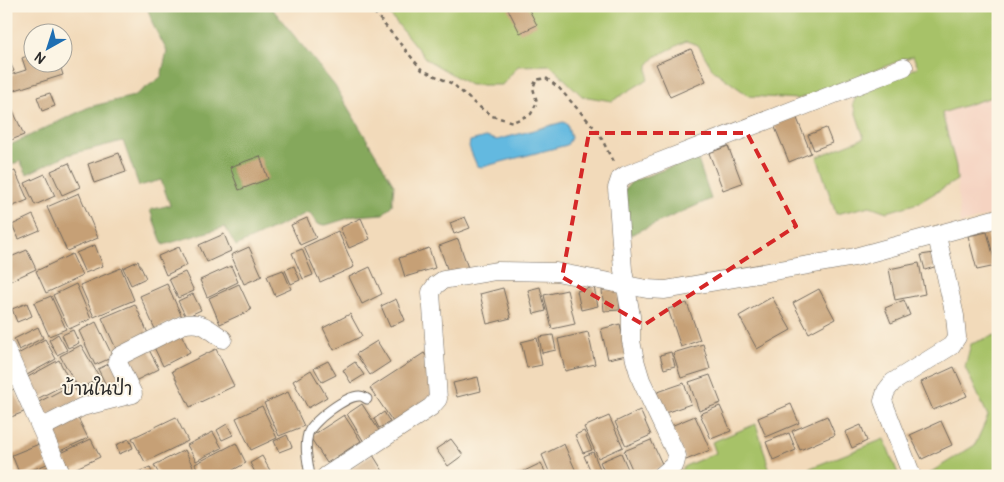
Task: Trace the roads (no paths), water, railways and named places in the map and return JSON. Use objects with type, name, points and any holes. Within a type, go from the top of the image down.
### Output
[{"type":"street","points":[[661,476],[675,464],[678,456],[641,380],[631,341],[631,316],[623,270],[618,188],[620,179],[626,175],[904,67]]},
{"type":"street","points":[[326,476],[431,407],[438,399],[431,292],[443,280],[496,271],[556,272],[647,289],[665,290],[855,257],[998,218]]},
{"type":"street","points":[[912,476],[883,401],[886,391],[892,382],[951,346],[958,337],[937,236]]},
{"type":"street","points":[[41,428],[82,407],[133,394],[117,360],[120,356],[182,325],[202,324],[224,339]]},
{"type":"street","points":[[6,349],[62,476]]},
{"type":"lane","points":[[310,476],[305,445],[308,431],[317,420],[348,400],[360,396],[367,399]]},
{"type":"water","points":[[563,122],[567,124],[571,138],[567,145],[482,167],[477,166],[469,147],[470,141],[486,137],[497,140]]},
{"type":"district","name":"บ้านในป่า","points":[[97,389]]}]
